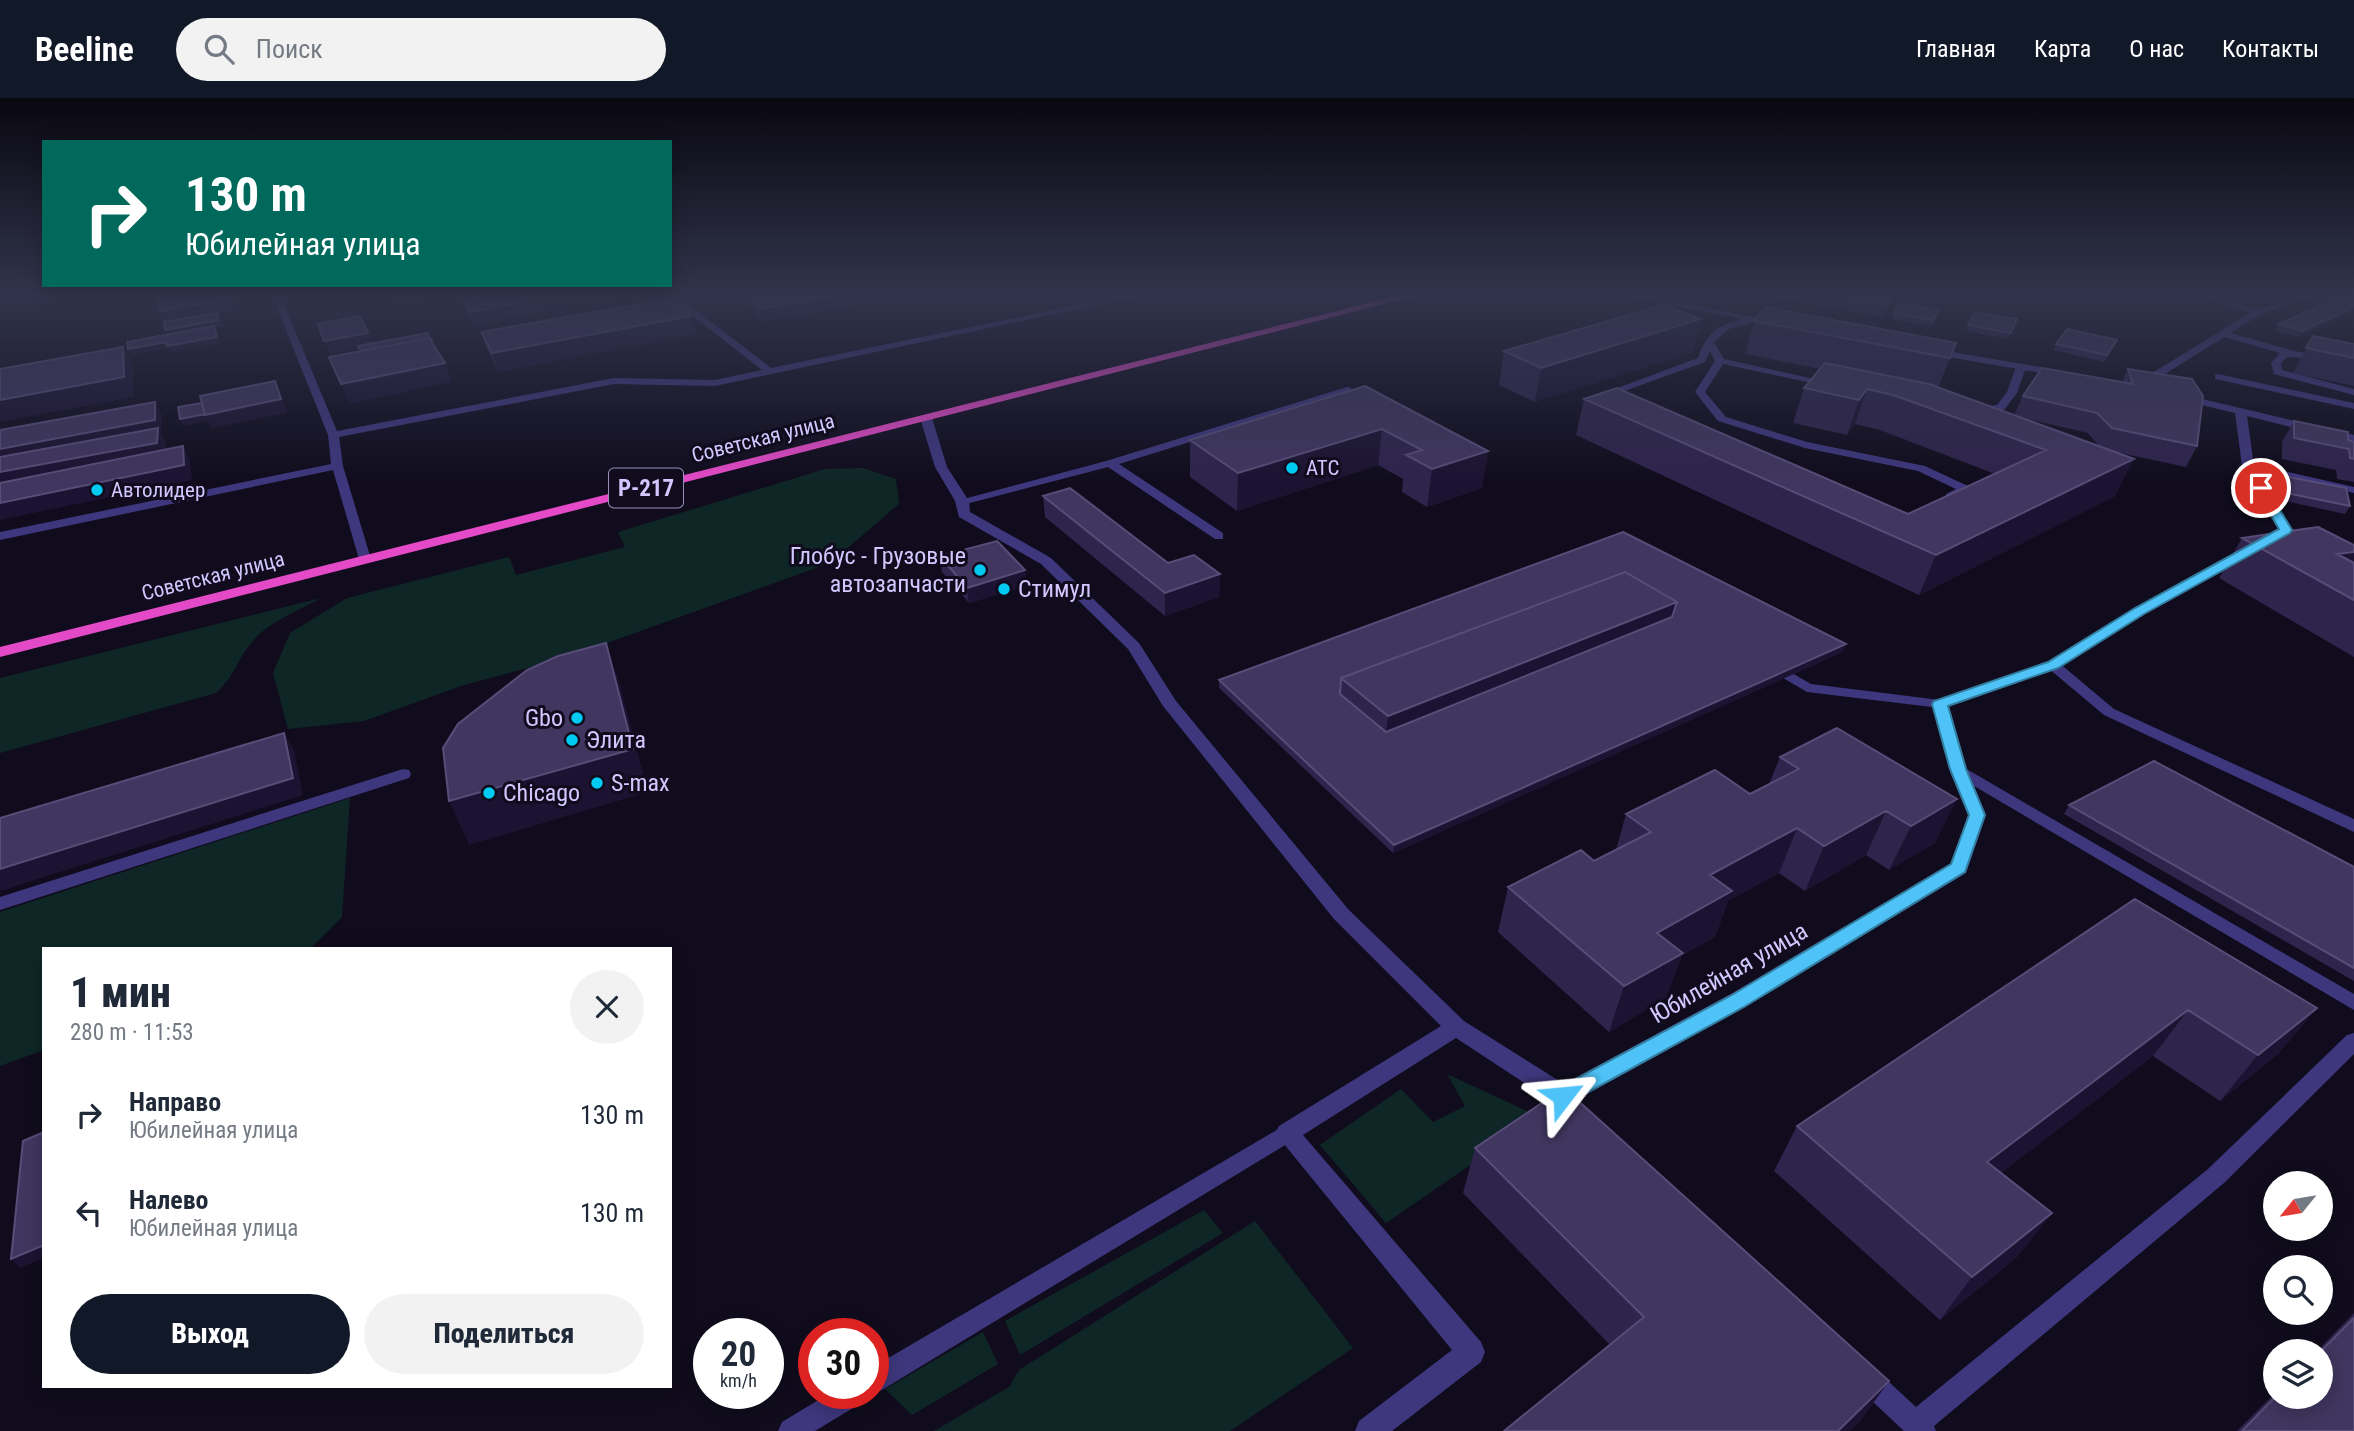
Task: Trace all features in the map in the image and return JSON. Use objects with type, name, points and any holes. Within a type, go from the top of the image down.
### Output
[{"type":"highway","name":"Советская улица","points":[[0,652],[1167,357]]},
{"type":"street","points":[[1966,357],[2073,376]]},
{"type":"street","points":[[2137,387],[2186,357]]},
{"type":"street","points":[[2124,384],[2150,390]]},
{"type":"street","points":[[2163,393],[2354,439]]},
{"type":"street","points":[[1940,704],[2053,665],[2140,611],[2291,532],[2248,466],[2240,410]]},
{"type":"street","points":[[926,418],[941,467],[962,501],[964,514],[1046,561],[1134,646],[1169,704],[1341,914],[1456,1027],[1563,1096]]},
{"type":"street","name":"Юбилейная улица","points":[[1563,1096],[1737,1001],[1959,868],[1977,815],[1958,769],[1940,704]]},
{"type":"street","points":[[1369,1431],[1471,1352],[1287,1133],[1456,1027]]},
{"type":"lane","points":[[302,357],[334,435],[337,466],[365,559]]},
{"type":"lane","points":[[751,357],[770,372]]},
{"type":"lane","points":[[334,435],[614,382],[715,383],[841,357]]},
{"type":"lane","points":[[1604,405],[1591,399],[1702,360],[1703,357]]},
{"type":"lane","points":[[1718,357],[1720,361],[1839,386]]},
{"type":"lane","points":[[2281,357],[2276,363],[2277,372],[2354,392]]},
{"type":"lane","points":[[2315,357],[2354,363]]},
{"type":"lane","points":[[1720,361],[1700,392],[1722,419],[1805,445],[1921,468],[1965,489],[1941,500]]},
{"type":"lane","points":[[1966,410],[2000,408],[2012,393],[2021,367]]},
{"type":"lane","points":[[2218,377],[2354,405]]},
{"type":"lane","points":[[962,501],[1110,463],[1347,390]]},
{"type":"lane","points":[[1110,463],[1219,536]]},
{"type":"lane","points":[[0,536],[337,466]]},
{"type":"lane","points":[[2248,466],[2354,490]]},
{"type":"lane","points":[[1760,658],[1807,688],[1940,704]]},
{"type":"lane","points":[[2053,665],[2109,712],[2354,826]]},
{"type":"lane","points":[[1958,769],[2354,1003]]},
{"type":"lane","points":[[0,904],[403,774]]},
{"type":"lane","points":[[1845,1359],[1919,1428],[2216,1176],[2354,1041]]},
{"type":"lane","points":[[1563,1096],[1583,1115]]},
{"type":"lane","points":[[889,1371],[1287,1133]]},
{"type":"lane","points":[[790,1431],[827,1409]]},
{"type":"green space","points":[[863,468],[896,479],[899,504],[830,563],[565,658],[464,685],[364,721],[288,729],[273,673],[290,633],[347,598],[509,557],[516,575],[625,547],[618,532],[825,469]]},
{"type":"green space","points":[[321,598],[275,623],[258,636],[216,693],[0,753],[0,678]]},
{"type":"green space","points":[[350,798],[342,917],[312,947],[42,947],[42,1051],[0,1066],[0,912]]},
{"type":"green space","points":[[1447,1074],[1540,1117],[1386,1223],[1320,1145],[1401,1089],[1433,1122],[1465,1106]]},
{"type":"green space","points":[[1204,1210],[1223,1233],[1020,1355],[1005,1321]]},
{"type":"green space","points":[[1255,1221],[1353,1348],[1230,1431],[934,1431],[1009,1387],[1019,1370]]},
{"type":"green space","points":[[983,1332],[998,1364],[912,1415],[889,1393],[889,1387]]},
{"type":"building","points":[[66,357],[123,357],[124,377],[0,400],[0,369]]},
{"type":"building","points":[[329,357],[441,357],[445,363],[341,384]]},
{"type":"building","points":[[1518,357],[1576,357],[1541,368]]},
{"type":"building","points":[[1825,363],[1929,384],[2134,459],[1936,555],[1584,399],[1617,388],[1908,514],[2046,450],[1893,395],[1867,389],[1859,400],[1804,388]]},
{"type":"building","points":[[2042,368],[2133,384],[2128,369],[2192,379],[2203,396],[2197,446],[2112,428],[2097,413],[2023,396]]},
{"type":"building","points":[[275,381],[281,399],[205,415],[200,396]]},
{"type":"building","points":[[1365,386],[1488,451],[1432,469],[1406,455],[1422,450],[1382,429],[1238,473],[1190,440]]},
{"type":"building","points":[[155,402],[155,420],[0,449],[0,430]]},
{"type":"building","points":[[202,403],[205,414],[180,419],[178,407]]},
{"type":"building","points":[[2294,421],[2348,432],[2348,440],[2354,442],[2354,459],[2350,458],[2349,449],[2294,438]]},
{"type":"building","points":[[158,428],[157,443],[0,472],[0,457]]},
{"type":"building","points":[[183,446],[184,465],[0,503],[0,483]]},
{"type":"building","points":[[2278,475],[2346,488],[2350,506],[2281,492]]},
{"type":"building","points":[[1070,488],[1168,563],[1194,555],[1220,574],[1165,593],[1043,496]]},
{"type":"building","points":[[2318,527],[2354,545],[2354,552],[2337,554],[2354,563],[2354,600],[2242,538]]},
{"type":"building","points":[[1623,532],[1846,644],[1394,845],[1219,680]],"holes":[[[1625,572],[1677,602],[1672,617],[1386,732],[1340,694],[1341,678]]]},
{"type":"building","points":[[997,541],[1025,570],[967,588],[940,556]]},
{"type":"building","points":[[1625,572],[1677,602],[1388,716],[1341,678]]},
{"type":"building","points":[[606,643],[633,749],[449,801],[443,748],[458,724],[527,670],[558,656]]},
{"type":"building","points":[[1837,728],[1957,799],[1911,826],[1886,811],[1824,846],[1797,828],[1710,875],[1732,891],[1657,933],[1683,953],[1624,986],[1508,887],[1581,850],[1594,861],[1651,832],[1626,814],[1715,770],[1750,794],[1799,769],[1780,757]]},
{"type":"building","points":[[284,733],[293,778],[0,869],[0,818]]},
{"type":"building","points":[[2154,761],[2354,867],[2354,968],[2069,805]]},
{"type":"building","points":[[2135,899],[2317,1008],[2258,1055],[2188,1010],[1987,1162],[2052,1213],[1972,1277],[1797,1126]]},
{"type":"building","points":[[1564,1088],[1889,1381],[1838,1431],[1504,1431],[1644,1317],[1475,1148]]},
{"type":"building","points":[[42,1133],[42,1246],[11,1259],[23,1141]]},
{"type":"building","points":[[2354,1318],[2354,1431],[2242,1431],[2263,1409],[2333,1409],[2333,1339]]},
{"type":"place","name":"АТС","points":[[1292,468]]},
{"type":"place","name":"Автолидер","points":[[97,490]]},
{"type":"place","name":"Глобус - Грузовые автозапчасти","points":[[980,570]]},
{"type":"place","name":"Стимул","points":[[1004,589]]},
{"type":"place","name":"Gbo","points":[[577,718]]},
{"type":"place","name":"Элита","points":[[572,740]]},
{"type":"place","name":"S-max","points":[[597,783]]},
{"type":"place","name":"Chicago","points":[[489,793]]},
{"type":"route","points":[[1563,1096],[1737,1001],[1959,868],[1977,815],[1958,769],[1940,704],[2053,665],[2140,611],[2286,530],[2261,488]]}]
